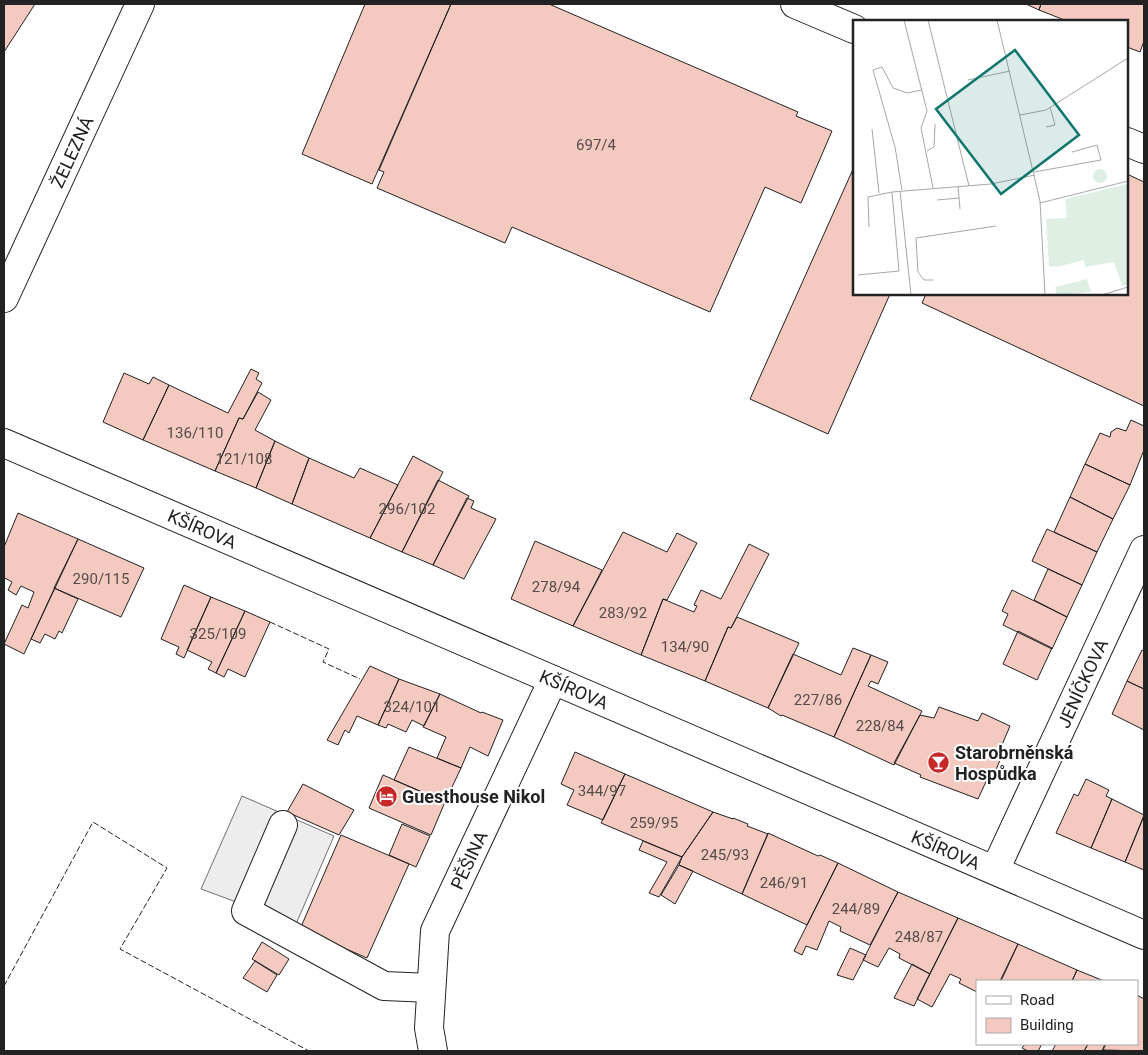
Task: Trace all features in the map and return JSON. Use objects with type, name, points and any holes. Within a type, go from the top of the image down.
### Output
[{"type":"street","name":"ŽELEZNÁ","points":[[4,298],[140,4]]},
{"type":"street","points":[[795,4],[853,28]]},
{"type":"street","points":[[1128,142],[1144,150]]},
{"type":"street","name":"KŠÍROVA","points":[[4,443],[1144,934]]},
{"type":"street","name":"JENÍČKOVA","points":[[994,870],[1144,550]]},
{"type":"street","name":"PĚŠINA","points":[[433,1051],[429,1028],[435,931],[553,680]]},
{"type":"street","points":[[283,825],[246,911],[384,986],[431,988]]},
{"type":"shaded area","points":[[242,796],[334,836],[296,924],[201,889]]},
{"type":"building","points":[[4,4],[35,4],[4,52]]},
{"type":"building","points":[[365,4],[451,4],[372,184],[302,154]]},
{"type":"building","points":[[451,4],[549,4],[798,112],[796,116],[832,131],[801,203],[765,187],[710,312],[512,227],[505,243],[377,188],[384,172],[379,170]]},
{"type":"building","points":[[1026,4],[1041,4],[1039,10]]},
{"type":"building","points":[[1041,4],[1144,4],[1144,41],[1140,52],[1128,47],[1128,20],[1064,20],[1039,10]]},
{"type":"building","points":[[853,169],[853,295],[890,295],[828,434],[750,399]]},
{"type":"building","points":[[1128,174],[1144,182],[1144,406],[922,303],[926,295],[1128,295]]},
{"type":"building","points":[[251,369],[259,373],[256,379],[262,383],[243,419],[239,418],[215,471],[143,440],[169,385],[228,413]]},
{"type":"building","points":[[124,373],[149,384],[153,377],[169,385],[143,440],[103,422]]},
{"type":"building","points":[[258,392],[271,400],[255,430],[275,441],[256,488],[215,471],[239,418],[243,419]]},
{"type":"building","points":[[1131,420],[1144,426],[1144,450],[1130,485],[1085,464],[1100,433],[1110,437],[1111,432],[1117,428],[1126,431]]},
{"type":"building","points":[[275,441],[309,458],[292,504],[256,488]]},
{"type":"building","points":[[413,456],[443,472],[402,552],[370,538]]},
{"type":"building","points":[[309,458],[354,478],[360,468],[398,485],[370,538],[292,504]]},
{"type":"building","points":[[1085,464],[1130,485],[1113,519],[1070,497]]},
{"type":"building","points":[[438,480],[469,496],[433,565],[402,552]]},
{"type":"building","points":[[1070,497],[1113,519],[1097,552],[1054,532]]},
{"type":"building","points":[[467,498],[474,501],[471,508],[496,519],[464,579],[433,565]]},
{"type":"building","points":[[18,513],[78,539],[24,654],[4,644],[22,605],[28,608],[34,592],[21,586],[16,595],[8,590],[12,582],[5,578],[4,580],[4,547]]},
{"type":"building","points":[[1047,529],[1097,552],[1082,585],[1032,561]]},
{"type":"building","points":[[623,532],[667,552],[677,533],[697,543],[667,600],[663,599],[641,655],[573,626]]},
{"type":"building","points":[[78,539],[144,568],[121,617],[54,588]]},
{"type":"building","points":[[535,541],[602,570],[573,626],[511,599]]},
{"type":"building","points":[[749,544],[769,554],[731,628],[728,627],[705,681],[641,655],[663,599],[694,612],[697,606],[694,605],[701,590],[721,599]]},
{"type":"building","points":[[1048,569],[1082,585],[1067,617],[1034,600]]},
{"type":"building","points":[[184,585],[211,597],[184,658],[176,654],[179,647],[161,639]]},
{"type":"building","points":[[54,588],[78,599],[62,633],[59,631],[55,639],[45,634],[40,643],[31,639]]},
{"type":"building","points":[[1012,590],[1067,617],[1052,649],[1003,625],[1008,614],[1002,611]]},
{"type":"building","points":[[211,597],[245,611],[216,673],[208,669],[212,662],[187,650]]},
{"type":"building","points":[[245,611],[270,622],[245,677],[228,669],[224,677],[216,673]]},
{"type":"building","points":[[737,617],[799,643],[768,708],[705,681],[728,627],[731,628]]},
{"type":"building","points":[[1018,631],[1052,648],[1037,680],[1003,664]]},
{"type":"building","points":[[853,648],[871,655],[834,737],[781,716],[768,708],[793,654],[841,675]]},
{"type":"building","points":[[1142,650],[1144,651],[1144,689],[1127,681]]},
{"type":"building","points":[[871,655],[888,662],[878,684],[871,681],[868,686],[922,711],[894,765],[834,737]]},
{"type":"building","points":[[370,666],[399,679],[378,725],[357,716],[349,733],[345,730],[338,745],[327,740]]},
{"type":"building","points":[[399,679],[440,694],[424,726],[412,720],[406,732],[388,724],[386,728],[378,725]]},
{"type":"building","points":[[1127,681],[1144,689],[1144,730],[1112,714]]},
{"type":"building","points":[[440,694],[481,713],[503,720],[488,756],[470,747],[461,768],[437,758],[446,737],[423,727]]},
{"type":"building","points":[[939,707],[978,721],[982,713],[1010,726],[999,752],[1002,755],[994,775],[990,773],[978,799],[920,777],[921,775],[894,763],[920,715],[934,718]]},
{"type":"building","points":[[409,747],[461,768],[445,802],[394,780]]},
{"type":"building","points":[[575,752],[625,774],[603,820],[567,805],[574,790],[561,784]]},
{"type":"building","points":[[625,774],[713,812],[682,857],[601,823]]},
{"type":"building","points":[[383,775],[445,802],[431,835],[369,808]]},
{"type":"building","points":[[1086,779],[1109,790],[1106,796],[1112,799],[1091,848],[1056,833],[1074,794],[1078,796]]},
{"type":"building","points":[[303,784],[354,810],[339,835],[287,812]]},
{"type":"building","points":[[1112,799],[1144,815],[1125,862],[1091,848]]},
{"type":"building","points":[[713,812],[748,824],[747,826],[768,834],[742,894],[679,865],[682,857]]},
{"type":"building","points":[[1144,816],[1144,870],[1125,862]]},
{"type":"building","points":[[402,824],[430,836],[416,867],[389,855]]},
{"type":"building","points":[[768,833],[838,863],[807,925],[742,894]]},
{"type":"building","points":[[341,835],[409,864],[367,958],[300,929]]},
{"type":"building","points":[[643,841],[682,857],[659,897],[649,893],[667,862],[639,850]]},
{"type":"building","points":[[838,863],[898,892],[870,945],[840,931],[841,927],[829,921],[817,950],[806,946],[802,955],[794,951]]},
{"type":"building","points":[[679,865],[693,871],[675,904],[661,895]]},
{"type":"building","points":[[898,892],[958,918],[930,974],[899,958],[900,954],[889,948],[878,967],[863,960]]},
{"type":"building","points":[[958,918],[1018,944],[1000,980],[976,980],[976,992],[959,983],[961,979],[950,974],[932,1007],[917,999]]},
{"type":"building","points":[[262,942],[289,959],[279,975],[252,959]]},
{"type":"building","points":[[1018,944],[1077,970],[1072,980],[1001,980]]},
{"type":"building","points":[[850,948],[866,955],[853,980],[837,975]]},
{"type":"building","points":[[255,961],[277,975],[267,992],[243,978]]},
{"type":"building","points":[[912,964],[930,974],[914,1006],[894,998]]},
{"type":"building","points":[[1077,970],[1102,980],[1072,980]]},
{"type":"building","points":[[1138,996],[1144,999],[1144,1051],[1103,1050],[1106,1045],[1138,1045]]},
{"type":"building","points":[[1024,1045],[1041,1045],[1038,1051],[1028,1051],[1022,1048]]},
{"type":"building","points":[[1055,1045],[1087,1045],[1084,1051],[1052,1051]]},
{"type":"building","points":[[1087,1045],[1105,1045],[1102,1051],[1084,1051]]},
{"type":"fence","points":[[270,622],[329,649],[323,662],[360,679]]},
{"type":"fence","points":[[4,986],[93,822],[167,868],[120,949],[309,1051]]},
{"type":"place","name":"Starobrněnská Hospůdka","points":[[939,762]]},
{"type":"place","name":"Guesthouse Nikol","points":[[386,796]]}]
